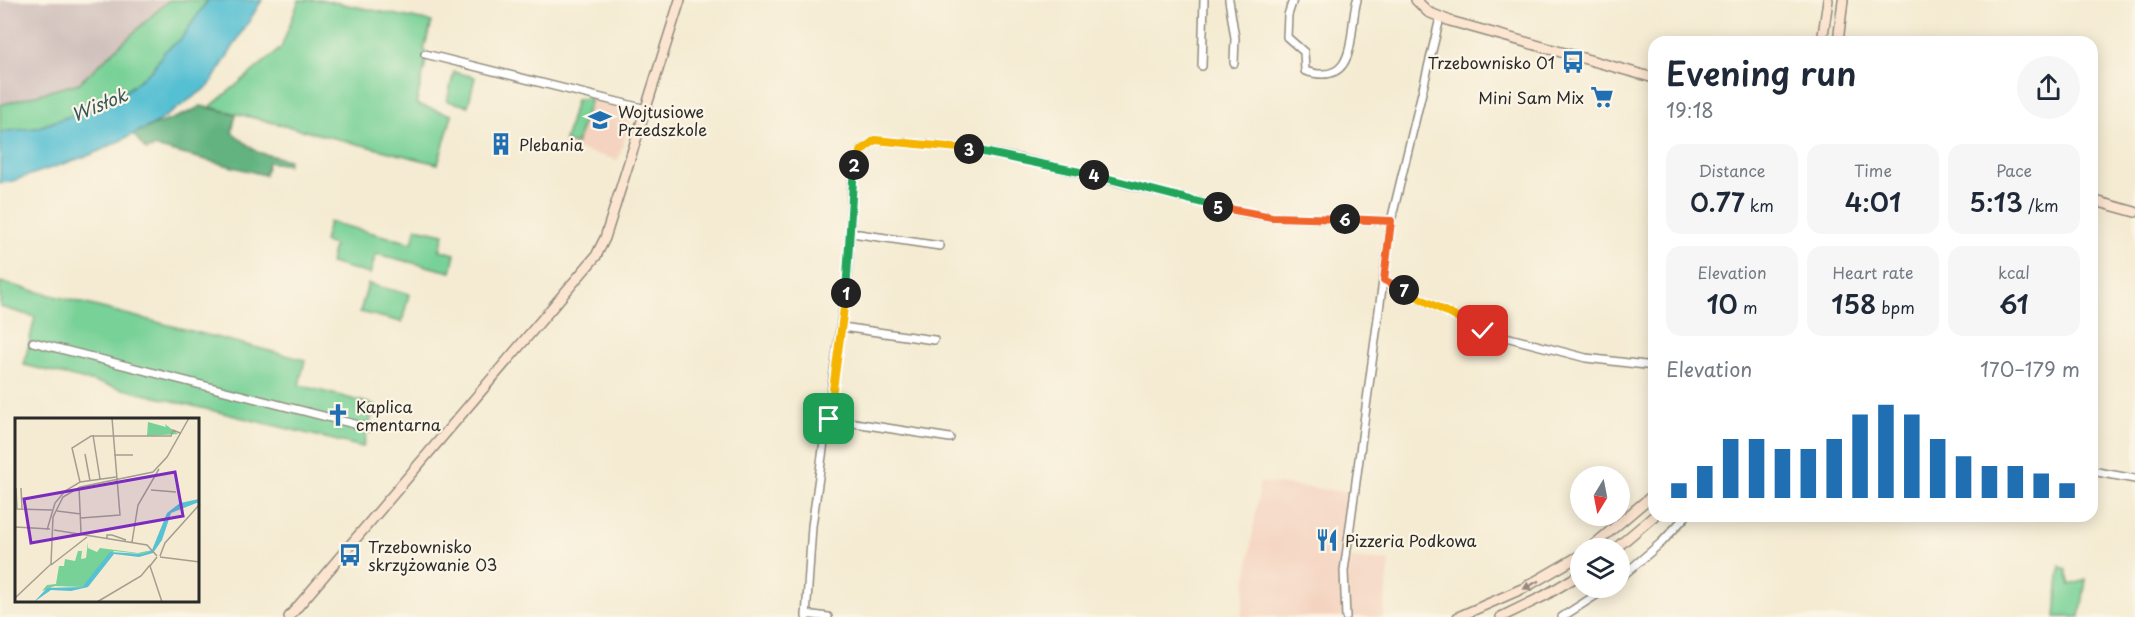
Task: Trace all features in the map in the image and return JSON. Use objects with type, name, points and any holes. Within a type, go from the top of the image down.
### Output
[{"type":"street","points":[[289,617],[596,256],[605,238],[680,0]]},
{"type":"street","points":[[1202,66],[1204,0]]},
{"type":"street","points":[[1229,0],[1235,38],[1234,63]]},
{"type":"street","points":[[1293,0],[1288,15],[1287,37],[1304,52],[1305,71],[1330,73],[1338,70],[1347,62],[1357,0]]},
{"type":"street","points":[[1416,0],[1428,12],[1440,18],[1648,76]]},
{"type":"street","points":[[1823,36],[1828,0]]},
{"type":"street","points":[[1839,36],[1843,0]]},
{"type":"street","points":[[1346,617],[1344,571],[1391,221],[1440,18]]},
{"type":"street","points":[[425,54],[646,109]]},
{"type":"street","points":[[828,617],[806,615],[812,526],[842,327],[852,233],[855,165],[862,150],[875,140],[961,148],[1022,159],[1263,216],[1391,221]]},
{"type":"street","points":[[2098,202],[2135,212]]},
{"type":"street","points":[[852,233],[940,246]]},
{"type":"street","points":[[1384,280],[1483,331],[1586,358],[1648,365]]},
{"type":"street","points":[[842,327],[934,340]]},
{"type":"street","points":[[33,342],[370,428]]},
{"type":"street","points":[[829,419],[950,438]]},
{"type":"street","points":[[2098,472],[2135,480]]},
{"type":"street","points":[[1602,538],[1648,499]]},
{"type":"street","points":[[1628,538],[1648,521]]},
{"type":"street","points":[[1630,569],[1662,542],[1680,522]]},
{"type":"street","points":[[1458,617],[1524,588],[1570,561]]},
{"type":"street","points":[[1501,617],[1570,581]]},
{"type":"street","points":[[1562,617],[1591,598]]},
{"type":"shaded area","points":[[0,0],[169,0],[79,83],[0,105]]},
{"type":"shaded area","name":"Wojtusiowe Przedszkole","points":[[586,97],[634,109],[618,160],[563,145],[576,100]]},
{"type":"shaded area","points":[[1260,482],[1348,492],[1339,557],[1390,561],[1383,617],[1241,617]]},
{"type":"green space","points":[[169,0],[208,0],[181,39],[165,51],[152,70],[113,101],[36,128],[0,132],[0,105],[79,83]]},
{"type":"green space","points":[[299,0],[323,0],[432,22],[424,49],[427,57],[416,104],[452,115],[438,164],[210,107],[281,48]]},
{"type":"green space","points":[[454,72],[475,77],[468,106],[447,101]]},
{"type":"green space","points":[[591,99],[576,144],[565,141],[576,100]]},
{"type":"green space","points":[[201,106],[236,114],[232,132],[257,152],[289,160],[288,165],[268,162],[265,175],[155,147],[146,150],[133,134]]},
{"type":"green space","points":[[329,222],[412,243],[416,228],[444,234],[440,250],[455,254],[451,272],[376,254],[370,274],[330,263],[334,245],[324,242]]},
{"type":"green space","points":[[0,282],[305,360],[299,385],[375,405],[363,447],[24,365],[35,317],[0,307]]},
{"type":"green space","points":[[368,284],[409,294],[402,322],[360,312]]},
{"type":"green space","points":[[2060,566],[2066,570],[2070,585],[2086,580],[2080,617],[2055,617]]},
{"type":"water","points":[[208,0],[262,0],[209,86],[156,123],[93,154],[0,183],[0,132],[36,128],[114,101],[152,70],[165,51],[181,39]]},
{"type":"place","name":"Trzebownisko 01","points":[[1573,62]]},
{"type":"place","name":"Mini Sam Mix","points":[[1602,97]]},
{"type":"place","name":"Wojtusiowe Przedszkole","points":[[600,120]]},
{"type":"place","name":"Plebania","points":[[501,144]]},
{"type":"place","name":"Kaplica cmentarna","points":[[338,415]]},
{"type":"place","name":"Pizzeria Podkowa","points":[[1327,540]]},
{"type":"place","name":"Trzebownisko skrzyżowanie 03","points":[[350,555]]},
{"type":"route","points":[[829,419],[852,233],[852,183],[855,165],[862,150],[875,140],[961,148],[1022,159],[1245,213],[1272,217],[1391,221],[1384,280],[1446,314],[1483,331]]},
{"type":"water label","name":"Wisłok","points":[[99,104]]}]
